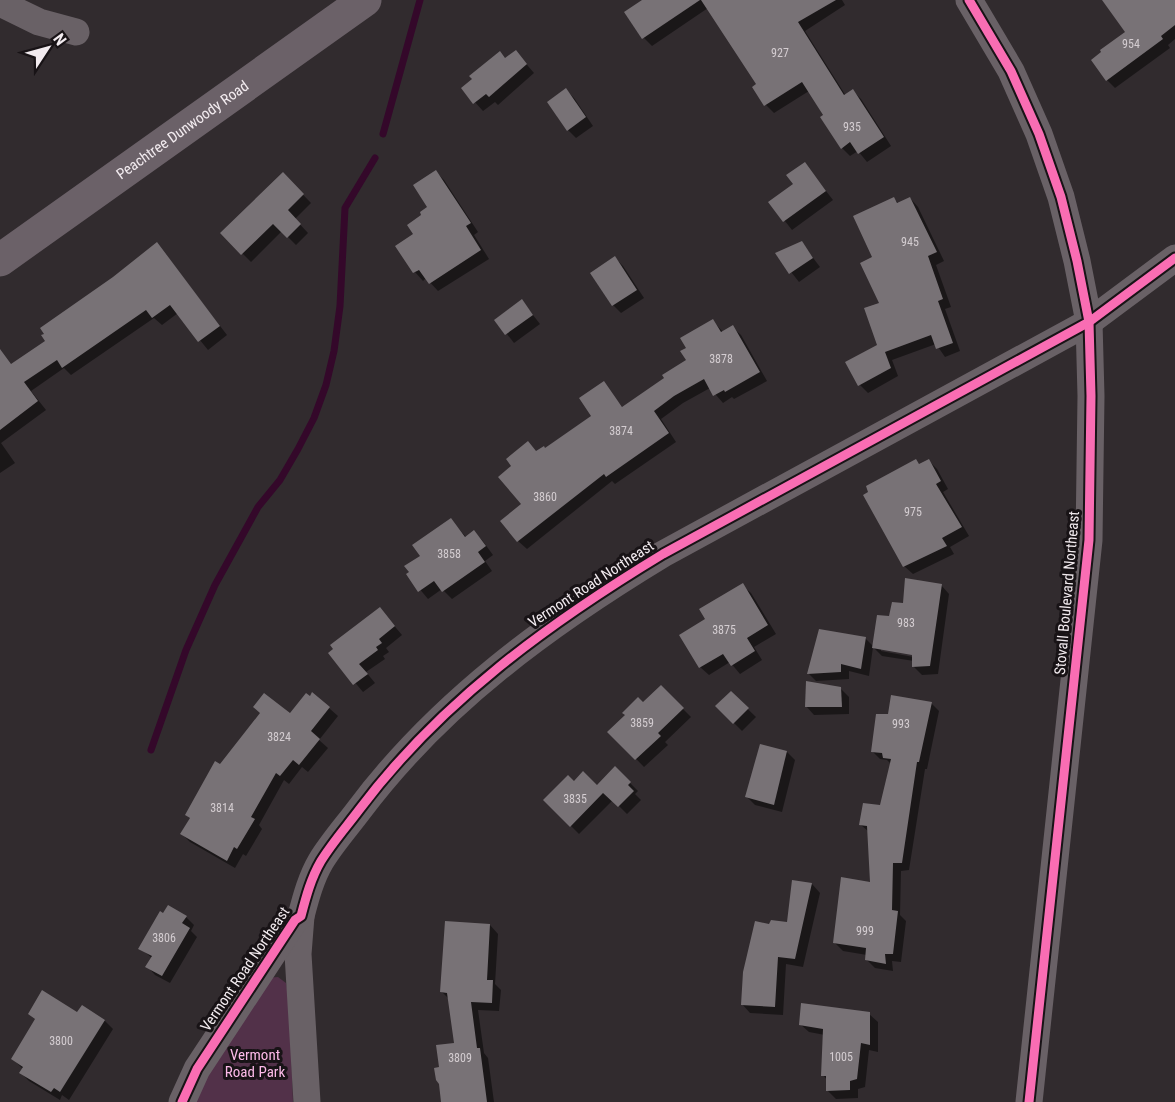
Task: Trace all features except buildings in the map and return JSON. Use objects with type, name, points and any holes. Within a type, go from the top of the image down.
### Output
[{"type":"main road","name":"Peachtree Dunwoody Road","points":[[0,260],[365,0]]},
{"type":"street","name":"Stovall Boulevard Northeast","points":[[969,0],[1011,71],[1039,134],[1061,197],[1089,322],[1091,396],[1089,540],[1029,1102]]},
{"type":"street","points":[[0,3],[39,22],[76,32]]},
{"type":"street","name":"Vermont Road Northeast","points":[[307,1102],[298,954],[301,916],[308,890],[321,861],[383,778],[453,705],[546,629],[599,593],[663,554],[1089,322],[1175,258]]},
{"type":"street","name":"Vermont Road Northeast","points":[[182,1102],[197,1069],[295,920],[301,916]]},
{"type":"green space","name":"Vermont Road Park","points":[[278,977],[286,983],[289,1000],[293,1102],[195,1102],[208,1073],[266,978]]},
{"type":"waterway","points":[[383,134],[420,0]]},
{"type":"waterway","points":[[151,750],[186,650],[215,585],[258,507],[280,480],[314,418],[326,385],[334,351],[340,306],[345,208],[375,158]]},
{"type":"cycle path","points":[[969,0],[1011,71],[1039,134],[1061,197],[1089,322],[1091,396],[1089,540],[1029,1102]]},
{"type":"cycle path","points":[[182,1102],[197,1069],[295,920],[301,916],[314,874],[330,848],[391,771],[425,734],[499,667],[579,608],[663,554],[1089,322],[1175,258]]}]
